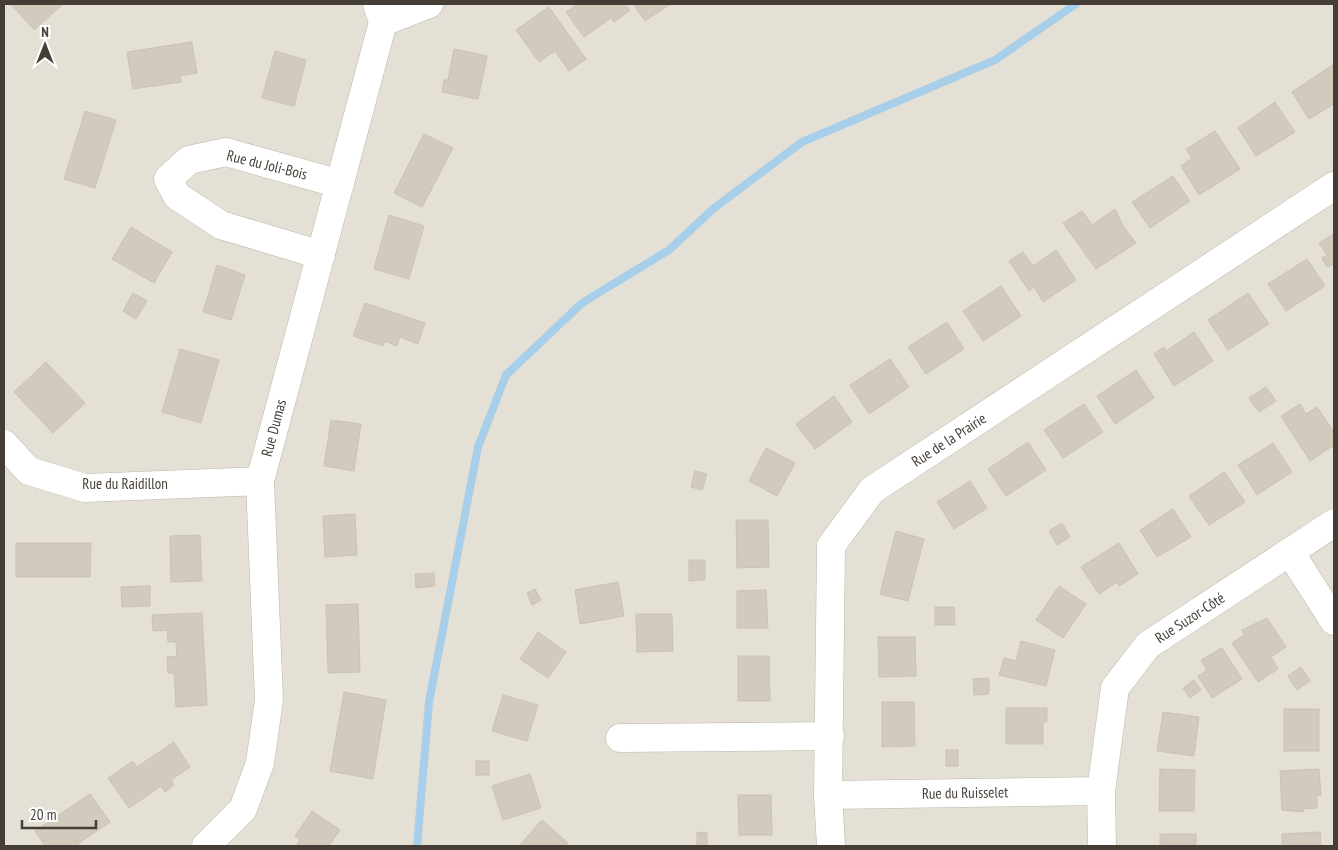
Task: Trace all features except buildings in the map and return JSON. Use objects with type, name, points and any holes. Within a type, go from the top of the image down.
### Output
[{"type":"street","points":[[380,13],[429,4]]},
{"type":"street","name":"Rue Dumas","points":[[206,846],[243,809],[260,763],[269,700],[260,481],[340,184],[380,13]]},
{"type":"street","name":"Rue du Joli-Bois","points":[[321,255],[221,224],[177,196],[168,179],[189,160],[226,152],[340,184]]},
{"type":"street","name":"Rue de la Prairie","points":[[831,846],[828,795],[831,546],[872,490],[1334,186]]},
{"type":"street","name":"Rue du Raidillon","points":[[4,444],[30,471],[85,488],[260,481]]},
{"type":"street","name":"Rue Suzor-Côté","points":[[1102,846],[1101,791],[1115,688],[1148,645],[1334,523]]},
{"type":"street","points":[[1290,552],[1334,621]]},
{"type":"street","points":[[620,738],[830,736]]},
{"type":"street","name":"Rue du Ruisselet","points":[[828,795],[1101,791]]},
{"type":"shaded area","points":[[4,4],[1334,4],[1334,846],[4,846]]},
{"type":"waterway","points":[[417,846],[429,702],[478,447],[506,375],[582,303],[669,250],[713,209],[802,142],[995,60],[1076,4]]}]
